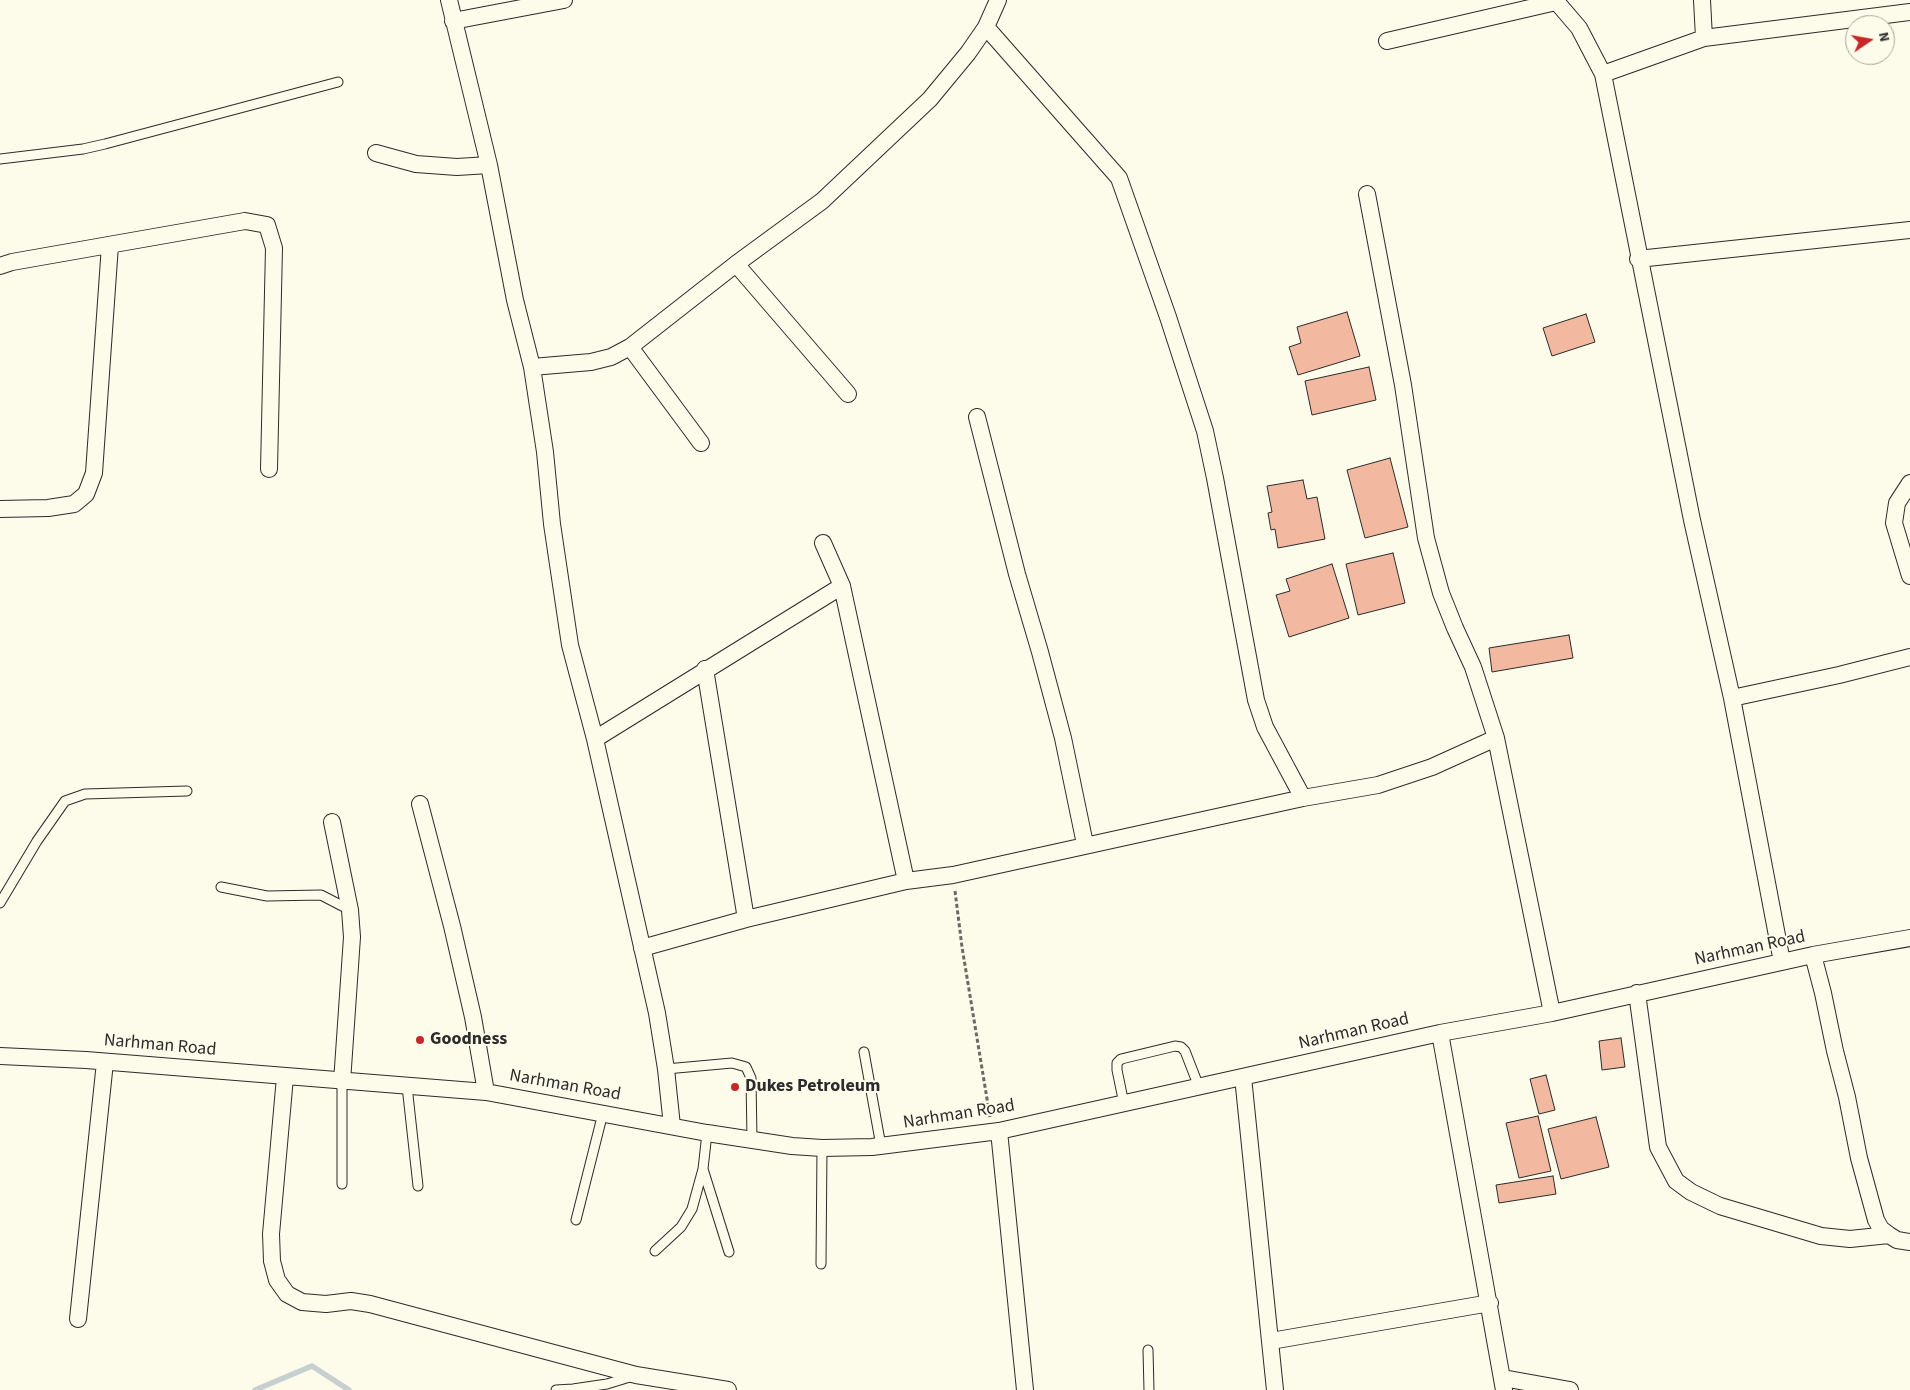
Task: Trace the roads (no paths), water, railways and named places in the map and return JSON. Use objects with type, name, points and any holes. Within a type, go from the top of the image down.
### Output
[{"type":"street","points":[[449,0],[489,165],[515,300],[532,366],[545,452],[552,524],[570,645],[595,739],[642,948],[666,1069],[672,1126]]},
{"type":"street","points":[[453,21],[564,0]]},
{"type":"street","points":[[532,366],[591,362],[611,357],[630,347],[736,264],[822,202],[930,99],[968,53],[986,27],[998,0]]},
{"type":"street","points":[[1702,0],[1704,38]]},
{"type":"street","points":[[1387,41],[1556,1],[1579,28],[1603,74],[1638,259],[1692,520],[1732,698],[1782,962]]},
{"type":"street","points":[[1603,74],[1704,38],[1910,12]]},
{"type":"street","points":[[986,27],[1119,178],[1168,317],[1204,431],[1215,478],[1256,700],[1265,727],[1303,798]]},
{"type":"street","points":[[376,153],[416,164],[456,167],[489,165]]},
{"type":"street","points":[[1367,194],[1404,385],[1426,538],[1441,593],[1473,667],[1496,738],[1552,1013]]},
{"type":"street","points":[[0,266],[12,262],[245,221],[267,225],[274,248],[269,469]]},
{"type":"street","points":[[1638,259],[1910,230]]},
{"type":"street","points":[[0,509],[48,508],[74,504],[86,494],[94,473],[110,245]]},
{"type":"street","points":[[736,264],[848,394]]},
{"type":"street","points":[[630,347],[701,443]]},
{"type":"street","points":[[977,417],[1017,574],[1063,738],[1085,844]]},
{"type":"street","points":[[1910,483],[1897,503],[1894,523],[1910,576]]},
{"type":"street","points":[[823,543],[842,586],[906,881]]},
{"type":"street","points":[[595,739],[705,669],[842,586]]},
{"type":"street","points":[[1732,698],[1839,675],[1910,657]]},
{"type":"street","points":[[705,669],[746,920]]},
{"type":"street","points":[[642,948],[746,920],[906,881],[953,875],[1085,844],[1303,798],[1378,785],[1432,767],[1496,738]]},
{"type":"street","points":[[420,804],[452,926],[473,1018],[486,1092]]},
{"type":"street","points":[[332,822],[350,910],[352,946],[342,1082]]},
{"type":"street","name":"Narhman Road","points":[[0,1056],[105,1062],[486,1092],[706,1134],[822,1148],[881,1146],[996,1132],[1440,1033],[1552,1013],[1814,955],[1910,938]]},
{"type":"street","points":[[1814,955],[1859,1158],[1876,1220],[1888,1236],[1910,1242]]},
{"type":"street","points":[[1637,993],[1658,1148],[1676,1181],[1691,1192],[1720,1206],[1821,1236],[1850,1239],[1888,1236]]},
{"type":"street","points":[[1440,1033],[1503,1384],[1570,1390]]},
{"type":"street","points":[[78,1319],[105,1062]]},
{"type":"street","points":[[285,1077],[270,1234],[272,1261],[277,1280],[288,1294],[302,1302],[326,1304],[350,1301],[370,1304],[636,1375],[728,1390]]},
{"type":"street","points":[[1243,1078],[1275,1390]]},
{"type":"street","points":[[996,1132],[1025,1390]]},
{"type":"street","points":[[1271,1341],[1490,1304]]},
{"type":"lane","points":[[0,159],[83,149],[105,144],[338,82]]},
{"type":"lane","points":[[0,903],[37,841],[66,801],[85,794],[187,792]]},
{"type":"lane","points":[[221,887],[267,896],[321,895],[350,910]]},
{"type":"lane","points":[[1124,1104],[1117,1063],[1121,1059],[1175,1046],[1181,1047],[1185,1051],[1199,1087]]},
{"type":"lane","points":[[864,1052],[881,1146]]},
{"type":"lane","points":[[666,1069],[732,1063],[746,1067],[751,1078],[752,1140]]},
{"type":"lane","points":[[342,1082],[342,1184]]},
{"type":"lane","points":[[407,1086],[418,1186]]},
{"type":"lane","points":[[576,1220],[603,1114]]},
{"type":"lane","points":[[655,1251],[681,1227],[692,1209],[703,1169],[706,1134]]},
{"type":"lane","points":[[820,1264],[822,1148]]},
{"type":"lane","points":[[703,1169],[729,1252]]},
{"type":"lane","points":[[1148,1350],[1149,1390]]},
{"type":"lane","points":[[556,1390],[573,1390],[607,1384],[636,1375]]},
{"type":"waterway","points":[[255,1390],[312,1366],[349,1390]]},
{"type":"place","name":"Goodness","points":[[420,1040]]},
{"type":"place","name":"Dukes Petroleum","points":[[735,1087]]}]
